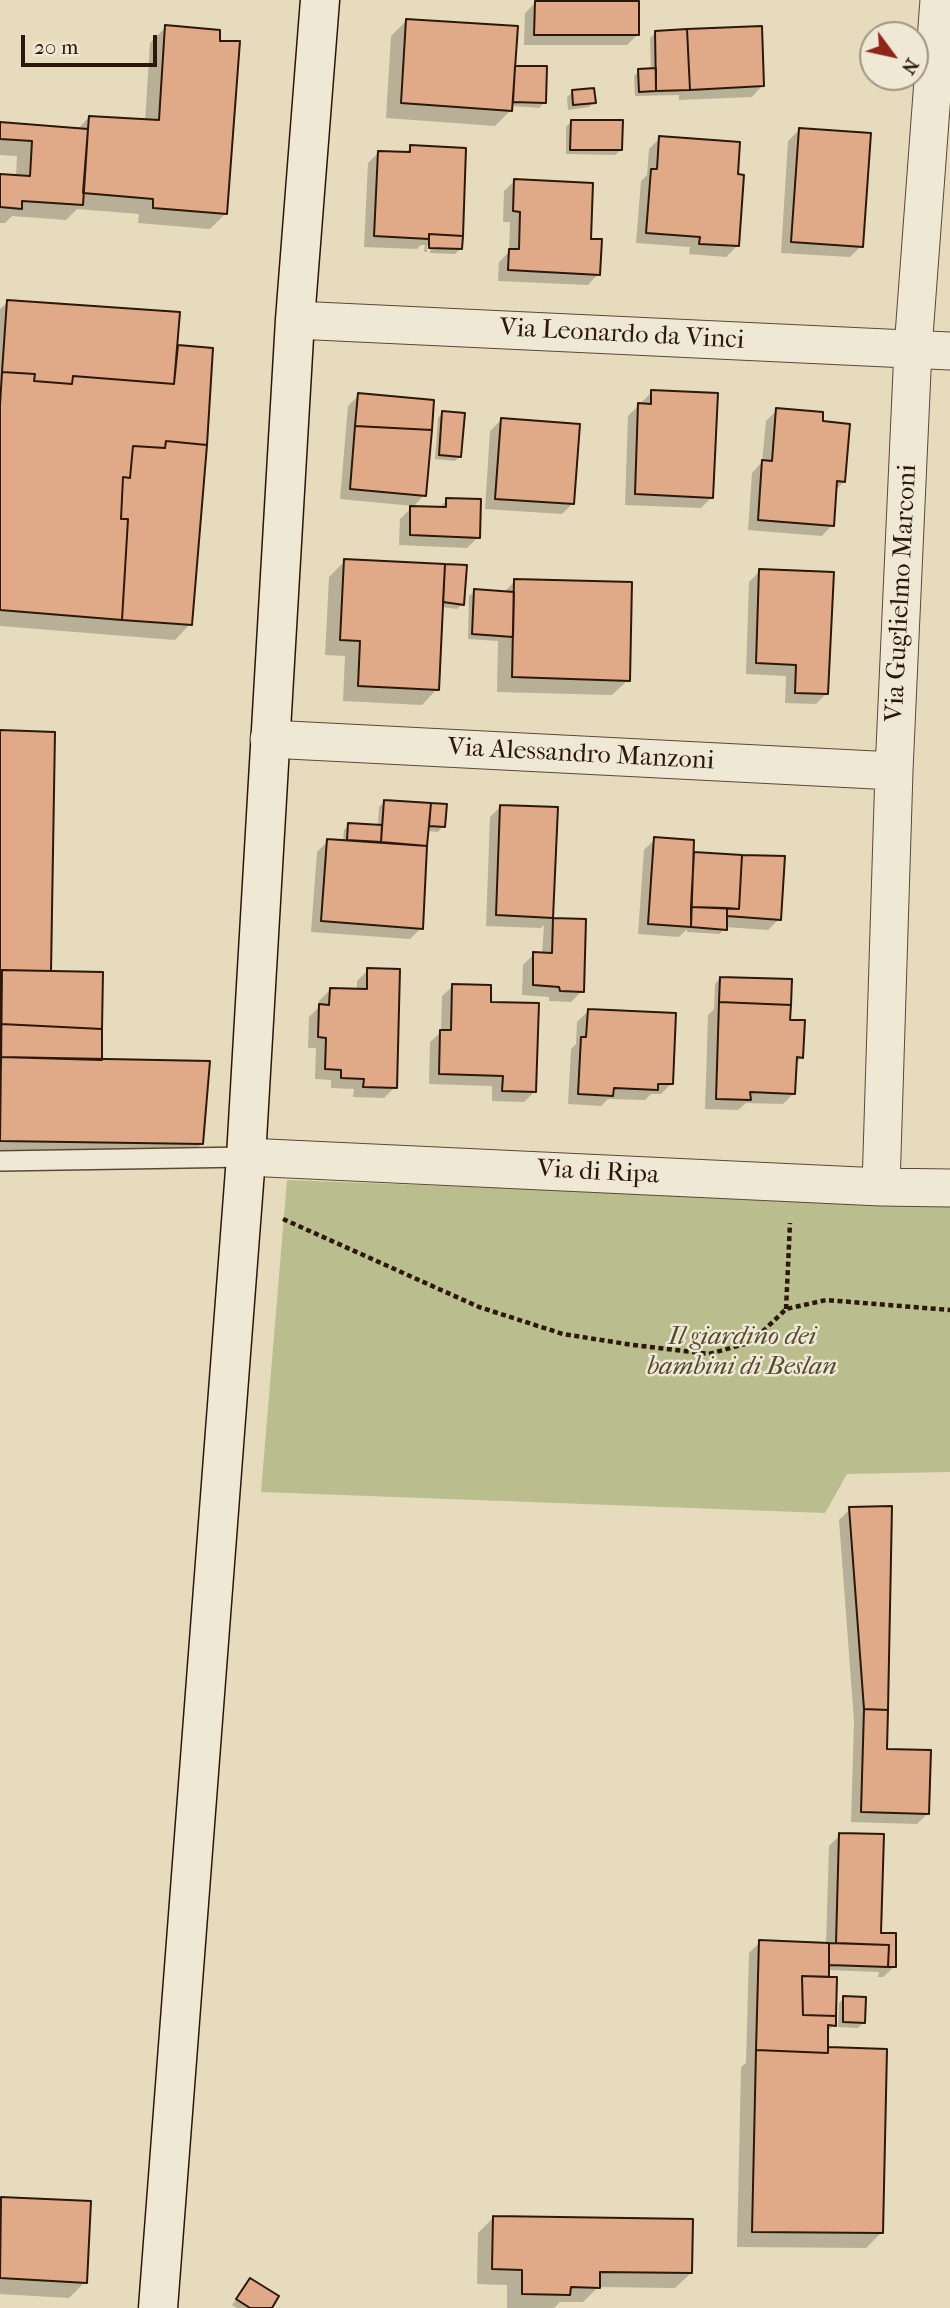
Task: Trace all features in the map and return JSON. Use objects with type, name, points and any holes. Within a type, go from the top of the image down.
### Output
[{"type":"street","points":[[158,2308],[246,1157],[295,320],[320,0]]},
{"type":"street","name":"Via Guglielmo Marconi","points":[[881,1187],[894,771],[913,349],[939,0]]},
{"type":"street","name":"Via Leonardo da Vinci","points":[[295,320],[950,351]]},
{"type":"street","name":"Via Alessandro Manzoni","points":[[269,740],[894,771]]},
{"type":"street","name":"Via di Ripa","points":[[246,1157],[950,1188]]},
{"type":"lane","points":[[0,1161],[246,1157]]},
{"type":"path","points":[[786,1309],[792,1182]]},
{"type":"path","points":[[241,1200],[479,1307],[563,1334],[633,1345],[709,1354],[752,1342],[786,1309],[826,1300],[950,1310]]},
{"type":"green space","name":"Il giardino dei bambini di Beslan","points":[[287,1180],[950,1205],[950,1472],[847,1474],[825,1513],[261,1492]]},
{"type":"building","points":[[535,1],[639,1],[639,35],[534,35]]},
{"type":"building","points":[[406,19],[518,26],[512,111],[401,103]]},
{"type":"building","points":[[165,25],[220,30],[220,41],[240,41],[227,214],[153,208],[153,199],[83,193],[89,116],[159,120]]},
{"type":"building","points":[[762,26],[764,86],[690,90],[687,29]]},
{"type":"building","points":[[687,29],[690,90],[656,91],[655,31]]},
{"type":"building","points":[[515,66],[547,66],[546,103],[513,102]]},
{"type":"building","points":[[656,68],[656,91],[639,92],[638,69]]},
{"type":"building","points":[[594,88],[596,103],[573,105],[572,90]]},
{"type":"building","points":[[571,120],[623,120],[622,150],[570,150]]},
{"type":"building","points":[[0,122],[88,129],[83,205],[22,201],[22,209],[0,207],[0,174],[30,176],[32,141],[0,139]]},
{"type":"building","points":[[799,128],[871,133],[863,247],[791,242]]},
{"type":"building","points":[[659,136],[740,142],[738,174],[744,175],[739,246],[699,244],[700,237],[646,233],[651,169],[657,169]]},
{"type":"building","points":[[410,145],[466,148],[463,236],[429,234],[429,239],[374,236],[378,151],[410,152]]},
{"type":"building","points":[[514,179],[593,183],[591,239],[602,239],[600,275],[508,270],[509,249],[519,249],[520,212],[513,211]]},
{"type":"building","points":[[429,234],[463,236],[462,249],[429,248]]},
{"type":"building","points":[[7,300],[180,312],[174,384],[73,376],[72,384],[34,381],[35,374],[2,372]]},
{"type":"building","points":[[178,345],[213,348],[207,445],[166,441],[165,448],[133,446],[130,478],[123,477],[121,519],[128,519],[122,620],[0,610],[2,372],[35,374],[34,381],[72,384],[73,376],[174,384]]},
{"type":"building","points":[[651,390],[718,393],[713,498],[635,494],[638,403],[651,404]]},
{"type":"building","points":[[358,393],[434,400],[432,430],[355,426]]},
{"type":"building","points":[[776,408],[823,412],[823,421],[850,424],[845,482],[837,481],[834,526],[758,520],[762,460],[772,461]]},
{"type":"building","points":[[442,411],[465,413],[461,457],[439,455]]},
{"type":"building","points":[[501,418],[580,424],[574,504],[495,499]]},
{"type":"building","points":[[355,426],[432,430],[426,496],[350,489]]},
{"type":"building","points":[[166,441],[207,445],[192,625],[122,620],[128,519],[121,519],[123,477],[130,478],[133,446],[165,448]]},
{"type":"building","points":[[446,498],[481,499],[480,538],[410,535],[410,506],[446,507]]},
{"type":"building","points":[[344,559],[445,564],[439,690],[358,686],[360,641],[340,640]]},
{"type":"building","points":[[445,564],[467,565],[464,605],[443,602]]},
{"type":"building","points":[[759,569],[834,572],[828,694],[795,693],[796,665],[756,663]]},
{"type":"building","points":[[514,579],[632,582],[630,681],[512,677]]},
{"type":"building","points":[[474,589],[514,592],[513,637],[472,634]]},
{"type":"building","points":[[0,730],[55,732],[51,971],[0,970]]},
{"type":"building","points":[[384,800],[431,803],[427,846],[381,842]]},
{"type":"building","points":[[431,803],[447,804],[445,827],[429,826]]},
{"type":"building","points":[[500,805],[558,807],[553,918],[496,915]]},
{"type":"building","points":[[348,823],[382,825],[381,842],[347,840]]},
{"type":"building","points":[[654,837],[694,840],[691,927],[648,924]]},
{"type":"building","points":[[327,839],[427,846],[423,929],[321,921]]},
{"type":"building","points":[[694,852],[742,855],[739,909],[691,907]]},
{"type":"building","points":[[742,855],[785,856],[781,920],[727,916],[727,908],[739,909]]},
{"type":"building","points":[[691,907],[727,908],[727,930],[691,927]]},
{"type":"building","points":[[553,918],[586,919],[584,992],[560,991],[559,987],[533,985],[533,952],[552,953]]},
{"type":"building","points":[[367,968],[400,969],[397,1088],[363,1087],[364,1079],[341,1078],[341,1070],[325,1069],[326,1038],[318,1037],[319,1004],[329,1005],[330,988],[367,989]]},
{"type":"building","points":[[2,970],[1,1067],[0,1067]]},
{"type":"building","points":[[2,970],[103,972],[102,1029],[1,1024]]},
{"type":"building","points":[[720,977],[792,979],[791,1005],[719,1002]]},
{"type":"building","points":[[452,984],[491,985],[491,1002],[539,1003],[536,1092],[502,1091],[503,1076],[439,1074],[440,1030],[451,1030]]},
{"type":"building","points":[[719,1002],[791,1005],[790,1020],[805,1020],[803,1058],[797,1057],[795,1094],[750,1092],[751,1100],[716,1099]]},
{"type":"building","points":[[588,1009],[676,1013],[673,1084],[658,1084],[658,1090],[614,1088],[613,1096],[578,1094],[581,1037],[586,1037]]},
{"type":"building","points":[[1,1024],[102,1029],[102,1060],[1,1057]]},
{"type":"building","points":[[1,1057],[210,1061],[203,1144],[0,1141]]},
{"type":"building","points":[[892,1506],[888,1710],[864,1709],[849,1507]]},
{"type":"building","points":[[864,1709],[888,1710],[887,1749],[931,1750],[929,1814],[861,1812]]},
{"type":"building","points":[[839,1833],[884,1834],[881,1933],[896,1933],[896,1967],[888,1967],[889,1945],[836,1943]]},
{"type":"building","points":[[759,1940],[829,1943],[829,1977],[802,1976],[803,2015],[836,2016],[836,2026],[828,2025],[828,2053],[756,2050]]},
{"type":"building","points":[[829,1943],[889,1945],[888,1967],[829,1965]]},
{"type":"building","points":[[802,1976],[837,1977],[836,2016],[803,2015]]},
{"type":"building","points":[[843,1996],[866,1997],[865,2023],[843,2022]]},
{"type":"building","points":[[828,2047],[887,2049],[883,2233],[752,2232],[756,2050],[828,2053]]},
{"type":"building","points":[[1,2197],[91,2201],[87,2283],[0,2278]]},
{"type":"building","points":[[493,2216],[693,2219],[692,2273],[600,2272],[600,2288],[571,2287],[570,2295],[522,2294],[522,2270],[492,2269]]},
{"type":"building","points":[[250,2278],[279,2296],[272,2308],[250,2308],[236,2299]]}]
